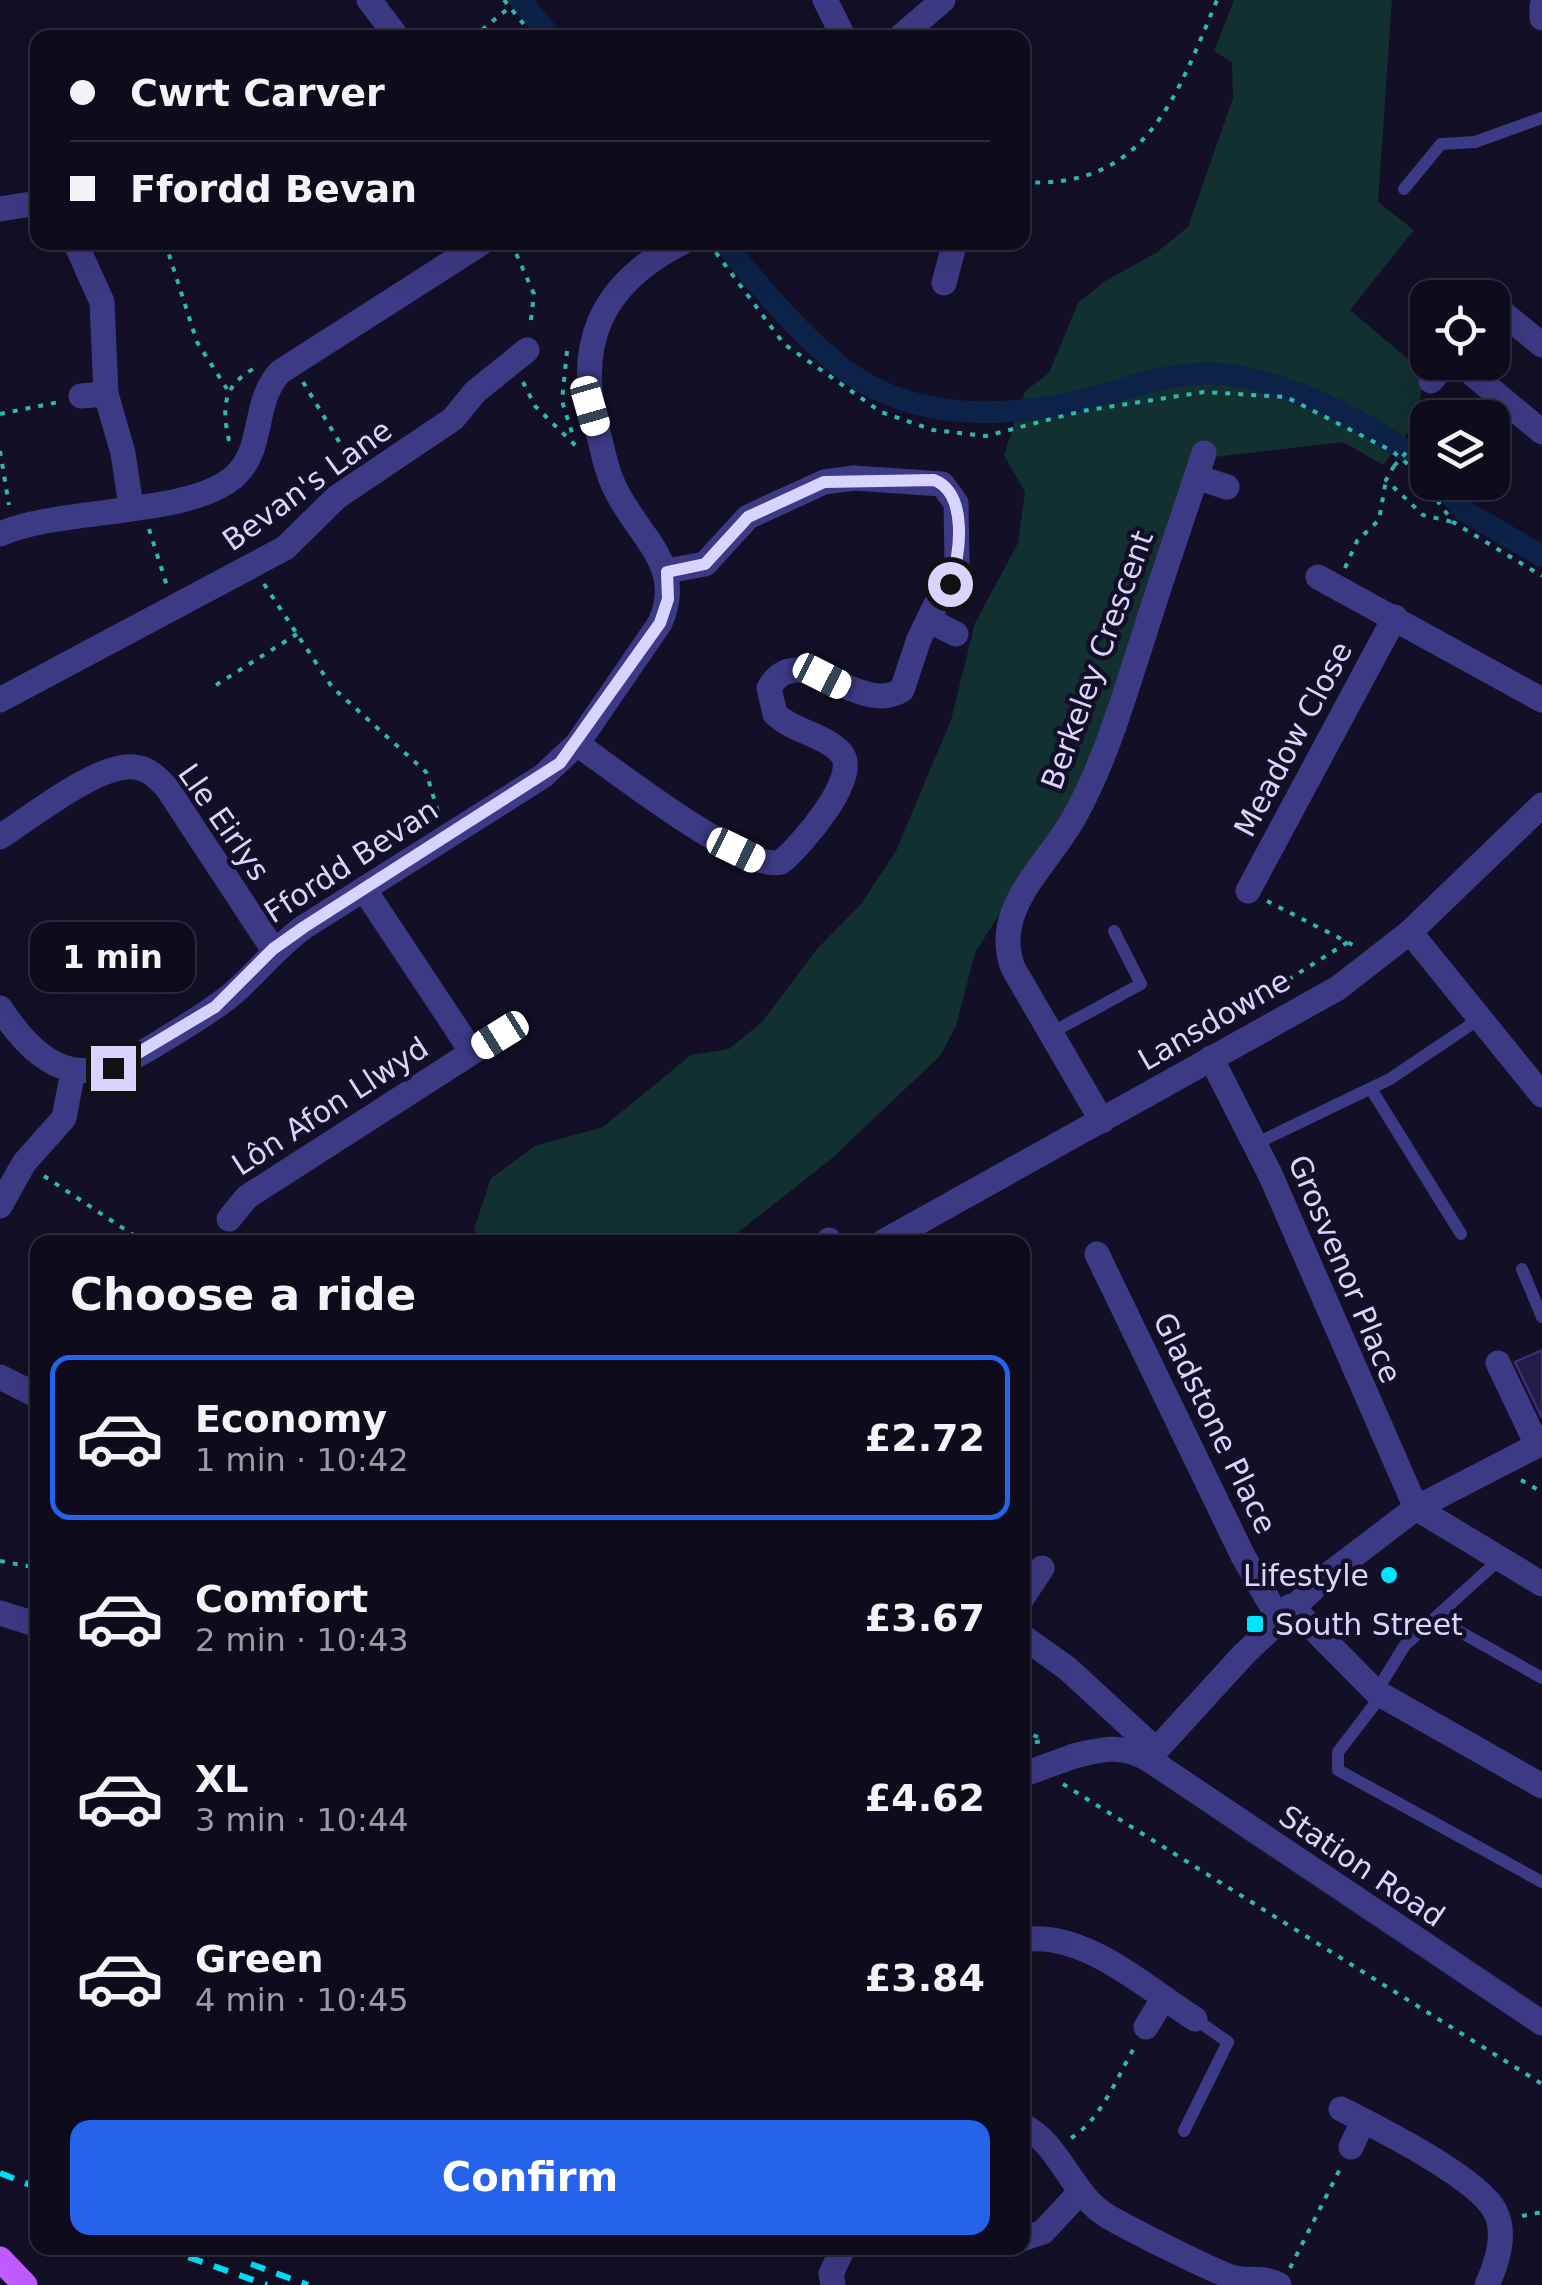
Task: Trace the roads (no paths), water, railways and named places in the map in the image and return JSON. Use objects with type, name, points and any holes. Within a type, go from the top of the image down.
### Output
[{"type":"main road","points":[[0,2259],[25,2285]]},
{"type":"street","points":[[369,0],[392,30]]},
{"type":"street","points":[[825,0],[840,30]]},
{"type":"street","points":[[908,30],[943,0]]},
{"type":"street","points":[[1542,6],[1542,18]]},
{"type":"street","points":[[0,210],[30,204]]},
{"type":"street","points":[[79,250],[102,302],[94,395],[123,453],[137,505]]},
{"type":"street","points":[[6,531],[206,492],[236,475],[253,447],[264,393],[292,363],[470,250]]},
{"type":"street","points":[[577,744],[715,840],[775,864],[790,854],[842,786],[848,767],[840,752],[775,714],[768,694],[772,682],[783,672],[801,669],[863,696],[898,693],[906,685],[919,639],[956,562],[956,503],[949,489],[934,480],[824,482],[748,517],[705,564],[667,572],[658,549],[612,481],[590,406],[587,375],[592,342],[605,308],[622,283],[669,250]]},
{"type":"street","points":[[944,283],[953,250]]},
{"type":"street","points":[[1510,319],[1542,344]]},
{"type":"street","name":"Bevan's Lane","points":[[0,700],[285,548],[337,497],[453,418],[476,392],[527,350]]},
{"type":"street","points":[[1480,380],[1542,432]]},
{"type":"street","name":"Berkeley Crescent","points":[[1102,1121],[1013,968],[1005,946],[1006,926],[1014,907],[1075,817],[1101,764],[1200,465],[1227,487]]},
{"type":"street","name":"Ffordd Bevan","points":[[74,1071],[104,1071],[133,1059],[230,996],[273,949],[542,776],[577,744],[660,623],[668,599],[667,572]]},
{"type":"street","points":[[1327,582],[1542,700]]},
{"type":"street","name":"Meadow Close","points":[[1248,891],[1395,618]]},
{"type":"street","points":[[930,621],[956,634]]},
{"type":"street","name":"Lle Eirlys","points":[[0,837],[97,777],[132,766],[142,769],[167,788],[273,949]]},
{"type":"street","name":"Lansdowne","points":[[896,1235],[1338,988],[1410,932],[1542,805]]},
{"type":"street","name":"Lôn Afon Llwyd","points":[[364,890],[472,1052]]},
{"type":"street","points":[[1410,932],[1542,1095]]},
{"type":"street","points":[[0,1008],[26,1044],[49,1061],[74,1071],[64,1118],[13,1171],[0,1206]]},
{"type":"street","name":"Lôn Afon Llwyd","points":[[229,1220],[255,1192],[500,1035]]},
{"type":"street","name":"Grosvenor Place","points":[[1211,1058],[1255,1144],[1416,1508]]},
{"type":"street","name":"Gladstone Place","points":[[1097,1254],[1244,1556],[1285,1612],[1378,1694],[1542,1786]]},
{"type":"street","points":[[1152,1754],[1285,1612],[1416,1508],[1540,1444],[1498,1363]]},
{"type":"street","points":[[0,1377],[30,1392]]},
{"type":"street","points":[[1416,1508],[1542,1584]]},
{"type":"street","points":[[1030,1586],[1042,1568]]},
{"type":"street","points":[[0,1613],[30,1622]]},
{"type":"street","points":[[1030,1642],[1068,1669],[1152,1754]]},
{"type":"street","points":[[1030,1771],[1109,1747],[1152,1754]]},
{"type":"street","name":"Station Road","points":[[1152,1754],[1542,2022]]},
{"type":"street","points":[[1030,1939],[1048,1936],[1079,1947],[1195,2018]]},
{"type":"street","points":[[1146,2026],[1163,1999]]},
{"type":"street","points":[[1351,2147],[1352,2115],[1481,2194],[1494,2210],[1501,2232],[1487,2285]]},
{"type":"street","points":[[1030,2129],[1041,2135],[1080,2193],[1106,2215],[1236,2282],[1285,2276]]},
{"type":"street","points":[[1030,2236],[1042,2232],[1080,2193]]},
{"type":"street","points":[[833,2285],[830,2274],[839,2255]]},
{"type":"lane","points":[[1404,189],[1441,144],[1475,142],[1542,118]]},
{"type":"lane","points":[[1052,1034],[1141,984],[1114,931]]},
{"type":"lane","points":[[1255,1144],[1371,1089],[1480,1018]]},
{"type":"lane","points":[[1371,1089],[1461,1234]]},
{"type":"lane","points":[[1522,1269],[1542,1317]]},
{"type":"lane","points":[[1500,1559],[1404,1645],[1378,1694],[1338,1752],[1338,1770],[1542,1882]]},
{"type":"lane","points":[[1441,1614],[1448,1626],[1542,1678]]},
{"type":"lane","points":[[1184,2131],[1228,2042],[1195,2018]]},
{"type":"waterway","points":[[520,0],[545,30]]},
{"type":"waterway","points":[[731,250],[815,345],[858,379],[898,398],[940,409],[1006,412],[1072,403],[1165,378],[1236,376],[1287,389],[1337,410],[1410,455]]},
{"type":"waterway","points":[[1455,500],[1464,511],[1542,556]]},
{"type":"railway","points":[[0,2173],[30,2185]]},
{"type":"railway","points":[[183,2255],[267,2285]]},
{"type":"railway","points":[[251,2264],[308,2285]]},
{"type":"place","name":"Lifestyle","points":[[1389,1575]]},
{"type":"place","name":"South Street","points":[[1255,1624]]}]
